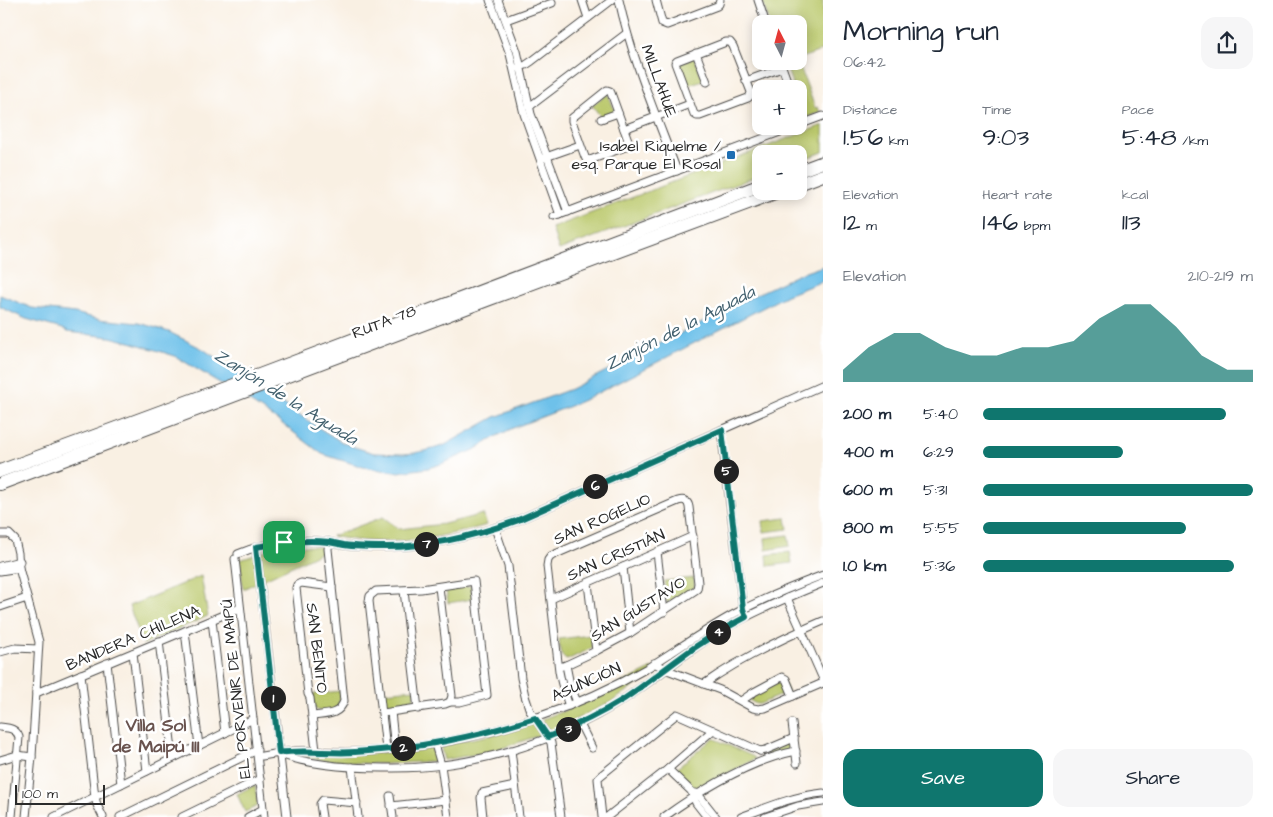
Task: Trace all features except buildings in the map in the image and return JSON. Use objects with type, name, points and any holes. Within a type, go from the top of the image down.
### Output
[{"type":"highway","points":[[807,168],[823,162]]},
{"type":"highway","points":[[807,181],[823,175]]},
{"type":"highway","name":"RUTA 78","points":[[266,378],[752,189]]},
{"type":"highway","name":"RUTA 78","points":[[0,471],[223,394],[755,200]]},
{"type":"highway","name":"RUTA 78","points":[[0,484],[223,394]]},
{"type":"street","points":[[490,0],[517,68],[544,158],[557,216],[772,135]]},
{"type":"street","points":[[498,0],[515,45],[522,108],[568,212]]},
{"type":"street","points":[[582,0],[588,18]]},
{"type":"street","points":[[517,68],[532,61],[612,0]]},
{"type":"street","name":"MILLAHUE","points":[[619,0],[627,33],[677,171]]},
{"type":"street","points":[[656,0],[662,23],[666,25],[717,6],[720,4],[720,0]]},
{"type":"street","points":[[758,0],[763,15]]},
{"type":"street","points":[[506,20],[552,3]]},
{"type":"street","points":[[529,107],[627,33]]},
{"type":"street","points":[[730,42],[746,81],[751,94],[749,98],[698,116],[694,114],[675,63],[730,42]]},
{"type":"street","points":[[696,54],[707,82]]},
{"type":"street","points":[[746,81],[770,70]]},
{"type":"street","points":[[608,90],[611,92],[624,129],[628,141],[627,145],[588,160],[585,158],[571,120],[573,116],[608,90]]},
{"type":"street","points":[[624,129],[690,104]]},
{"type":"street","points":[[601,119],[618,113]]},
{"type":"street","points":[[807,122],[823,116]]},
{"type":"street","points":[[544,158],[580,144]]},
{"type":"street","points":[[287,817],[256,547],[293,541],[387,547],[446,541],[482,533],[516,521],[823,385]]},
{"type":"street","points":[[722,430],[743,609],[746,617]]},
{"type":"street","name":"SAN ROGELIO","points":[[569,706],[561,682],[562,666],[551,599],[548,560],[551,556],[678,501],[686,501]]},
{"type":"street","name":"SAN GUSTAVO","points":[[562,666],[630,633],[695,592],[698,588],[693,536],[689,507],[686,501]]},
{"type":"street","points":[[495,528],[508,566],[522,684],[528,707],[548,737],[551,745],[561,817]]},
{"type":"street","points":[[0,534],[9,534],[15,540],[39,646],[26,817]]},
{"type":"street","name":"SAN CRISTIÁN","points":[[551,599],[693,536]]},
{"type":"street","points":[[312,716],[335,712],[341,708],[344,701],[328,549],[329,542]]},
{"type":"street","name":"EL PORVENIR DE MAIPÚ","points":[[256,547],[237,556],[240,608],[253,719],[259,753],[264,813]]},
{"type":"street","points":[[656,552],[664,612]]},
{"type":"street","points":[[0,566],[19,564]]},
{"type":"street","points":[[0,571],[19,564]]},
{"type":"street","points":[[623,567],[630,633]]},
{"type":"street","name":"ASUNCIÓN","points":[[120,817],[259,753],[294,751],[352,752],[435,744],[489,732],[535,718],[569,706],[607,689],[743,609],[823,574]]},
{"type":"street","points":[[383,713],[460,702],[487,695],[474,581],[439,587],[371,594],[369,599],[386,750]]},
{"type":"street","name":"SAN BENITO","points":[[316,751],[296,588],[301,583],[332,587]]},
{"type":"street","points":[[588,583],[596,651]]},
{"type":"street","name":"ASUNCIÓN","points":[[279,753],[311,762],[352,767],[402,768],[474,760],[511,750],[580,724],[625,699],[707,640],[746,617],[823,583]]},
{"type":"street","points":[[439,587],[452,696],[450,702]]},
{"type":"street","points":[[404,591],[418,709]]},
{"type":"street","points":[[0,607],[27,598]]},
{"type":"street","points":[[787,598],[823,678]]},
{"type":"street","name":"BANDERA CHILENA","points":[[36,694],[240,608]]},
{"type":"street","points":[[212,620],[225,733]]},
{"type":"street","points":[[704,684],[746,657],[823,621]]},
{"type":"street","points":[[185,631],[199,746]]},
{"type":"street","points":[[159,642],[173,758]]},
{"type":"street","points":[[0,652],[15,648],[39,646]]},
{"type":"street","points":[[133,653],[147,771]]},
{"type":"street","points":[[107,663],[121,784]]},
{"type":"street","points":[[654,663],[720,690],[753,708],[761,709],[823,683]]},
{"type":"street","name":"SAN ROGELIO","points":[[562,666],[577,702]]},
{"type":"street","points":[[81,674],[95,797],[103,817]]},
{"type":"street","points":[[741,701],[782,677],[786,679],[793,696]]},
{"type":"street","points":[[391,712],[395,749]]},
{"type":"street","points":[[602,817],[599,777],[678,714],[760,751],[794,738]]},
{"type":"street","points":[[54,817],[253,719]]},
{"type":"street","points":[[792,723],[797,762]]},
{"type":"street","points":[[580,724],[592,748]]},
{"type":"street","points":[[0,727],[14,730],[18,734],[19,739],[12,817]]},
{"type":"street","points":[[607,817],[668,769],[713,730]]},
{"type":"street","points":[[435,744],[441,765],[448,817]]},
{"type":"street","points":[[511,750],[519,817]]},
{"type":"street","points":[[760,751],[763,760]]},
{"type":"street","points":[[664,817],[694,794],[763,760],[796,751]]},
{"type":"street","points":[[0,760],[17,755],[32,757]]},
{"type":"street","points":[[352,767],[358,817]]},
{"type":"street","points":[[668,769],[716,817]]},
{"type":"street","points":[[182,817],[260,779]]},
{"type":"street","points":[[483,817],[482,793],[515,786]]},
{"type":"street","points":[[741,817],[786,800],[823,793]]},
{"type":"street","points":[[694,794],[707,817]]},
{"type":"street","points":[[390,796],[393,817]]},
{"type":"street","points":[[322,817],[320,804],[323,800],[356,803]]},
{"type":"street","points":[[392,806],[446,800]]},
{"type":"street","points":[[765,817],[798,806],[823,802]]},
{"type":"street","points":[[248,817],[264,813]]},
{"type":"green space","points":[[762,0],[823,0],[823,50],[808,56],[808,15],[767,15]]},
{"type":"green space","points":[[694,57],[703,80],[688,85],[680,64]]},
{"type":"green space","points":[[787,70],[801,70],[805,80],[791,80]]},
{"type":"green space","points":[[807,86],[815,108],[818,107],[820,112],[808,117]]},
{"type":"green space","points":[[608,94],[615,111],[601,117],[592,105]]},
{"type":"green space","points":[[823,125],[823,152],[807,158],[807,145],[770,145],[797,135],[807,135],[807,131]]},
{"type":"green space","points":[[752,152],[752,178],[559,250],[552,228]]},
{"type":"green space","points":[[483,514],[487,525],[430,538],[371,541],[332,536],[383,517],[399,529],[444,524]]},
{"type":"green space","points":[[786,518],[788,529],[764,532],[763,521]]},
{"type":"green space","points":[[788,535],[790,546],[766,550],[765,538]]},
{"type":"green space","points":[[297,546],[323,547],[324,551],[243,589],[240,560],[265,551]]},
{"type":"green space","points":[[790,552],[792,563],[768,566],[767,555]]},
{"type":"green space","points":[[201,576],[208,616],[143,644],[129,606]]},
{"type":"green space","points":[[694,578],[695,587],[667,604],[664,581]]},
{"type":"green space","points":[[471,586],[473,599],[448,603],[446,590]]},
{"type":"green space","points":[[591,635],[592,648],[567,660],[564,659],[560,651],[559,639]]},
{"type":"green space","points":[[653,668],[656,671],[613,701],[550,732],[542,719],[569,709]]},
{"type":"green space","points":[[779,681],[784,683],[788,692],[760,704],[749,700],[757,693]]},
{"type":"green space","points":[[414,689],[414,705],[389,709],[386,707],[384,692]]},
{"type":"green space","points":[[340,691],[338,707],[327,711],[315,709],[313,694]]},
{"type":"green space","points":[[533,722],[543,734],[494,751],[444,760],[440,745],[496,734]]},
{"type":"green space","points":[[713,738],[755,759],[695,790],[676,769]]},
{"type":"green space","points":[[792,741],[793,749],[767,756],[766,753]]},
{"type":"green space","points":[[431,746],[436,761],[385,764],[332,762],[296,755],[379,753]]},
{"type":"green space","points":[[255,785],[258,806],[245,812],[237,794]]},
{"type":"water","points":[[823,266],[823,281],[787,295],[586,399],[513,428],[474,450],[441,464],[399,472],[363,467],[322,454],[280,422],[175,356],[110,337],[67,332],[26,319],[0,307],[0,295],[32,308],[75,313],[98,319],[138,323],[169,332],[203,349],[342,442],[374,453],[403,454],[415,453],[445,445],[495,417],[571,389],[759,293],[797,275]]},
{"type":"place","name":"Isabel Riquelme / esq. Parque El Rosal","points":[[731,155]]},
{"type":"district","name":"Villa Sol de Maipú III","points":[[156,735]]},
{"type":"route","points":[[722,430],[743,609],[746,617],[702,642],[646,684],[614,705],[580,724],[548,737],[535,718],[501,729],[426,745],[352,752],[294,751],[279,753],[256,547],[284,542],[317,541],[345,545],[387,547],[446,541],[482,533],[516,521],[722,430]]},
{"type":"water label","name":"Zanjón de la Aguada","points":[[680,328]]},
{"type":"water label","name":"Zanjón de la Aguada","points":[[286,397]]}]
